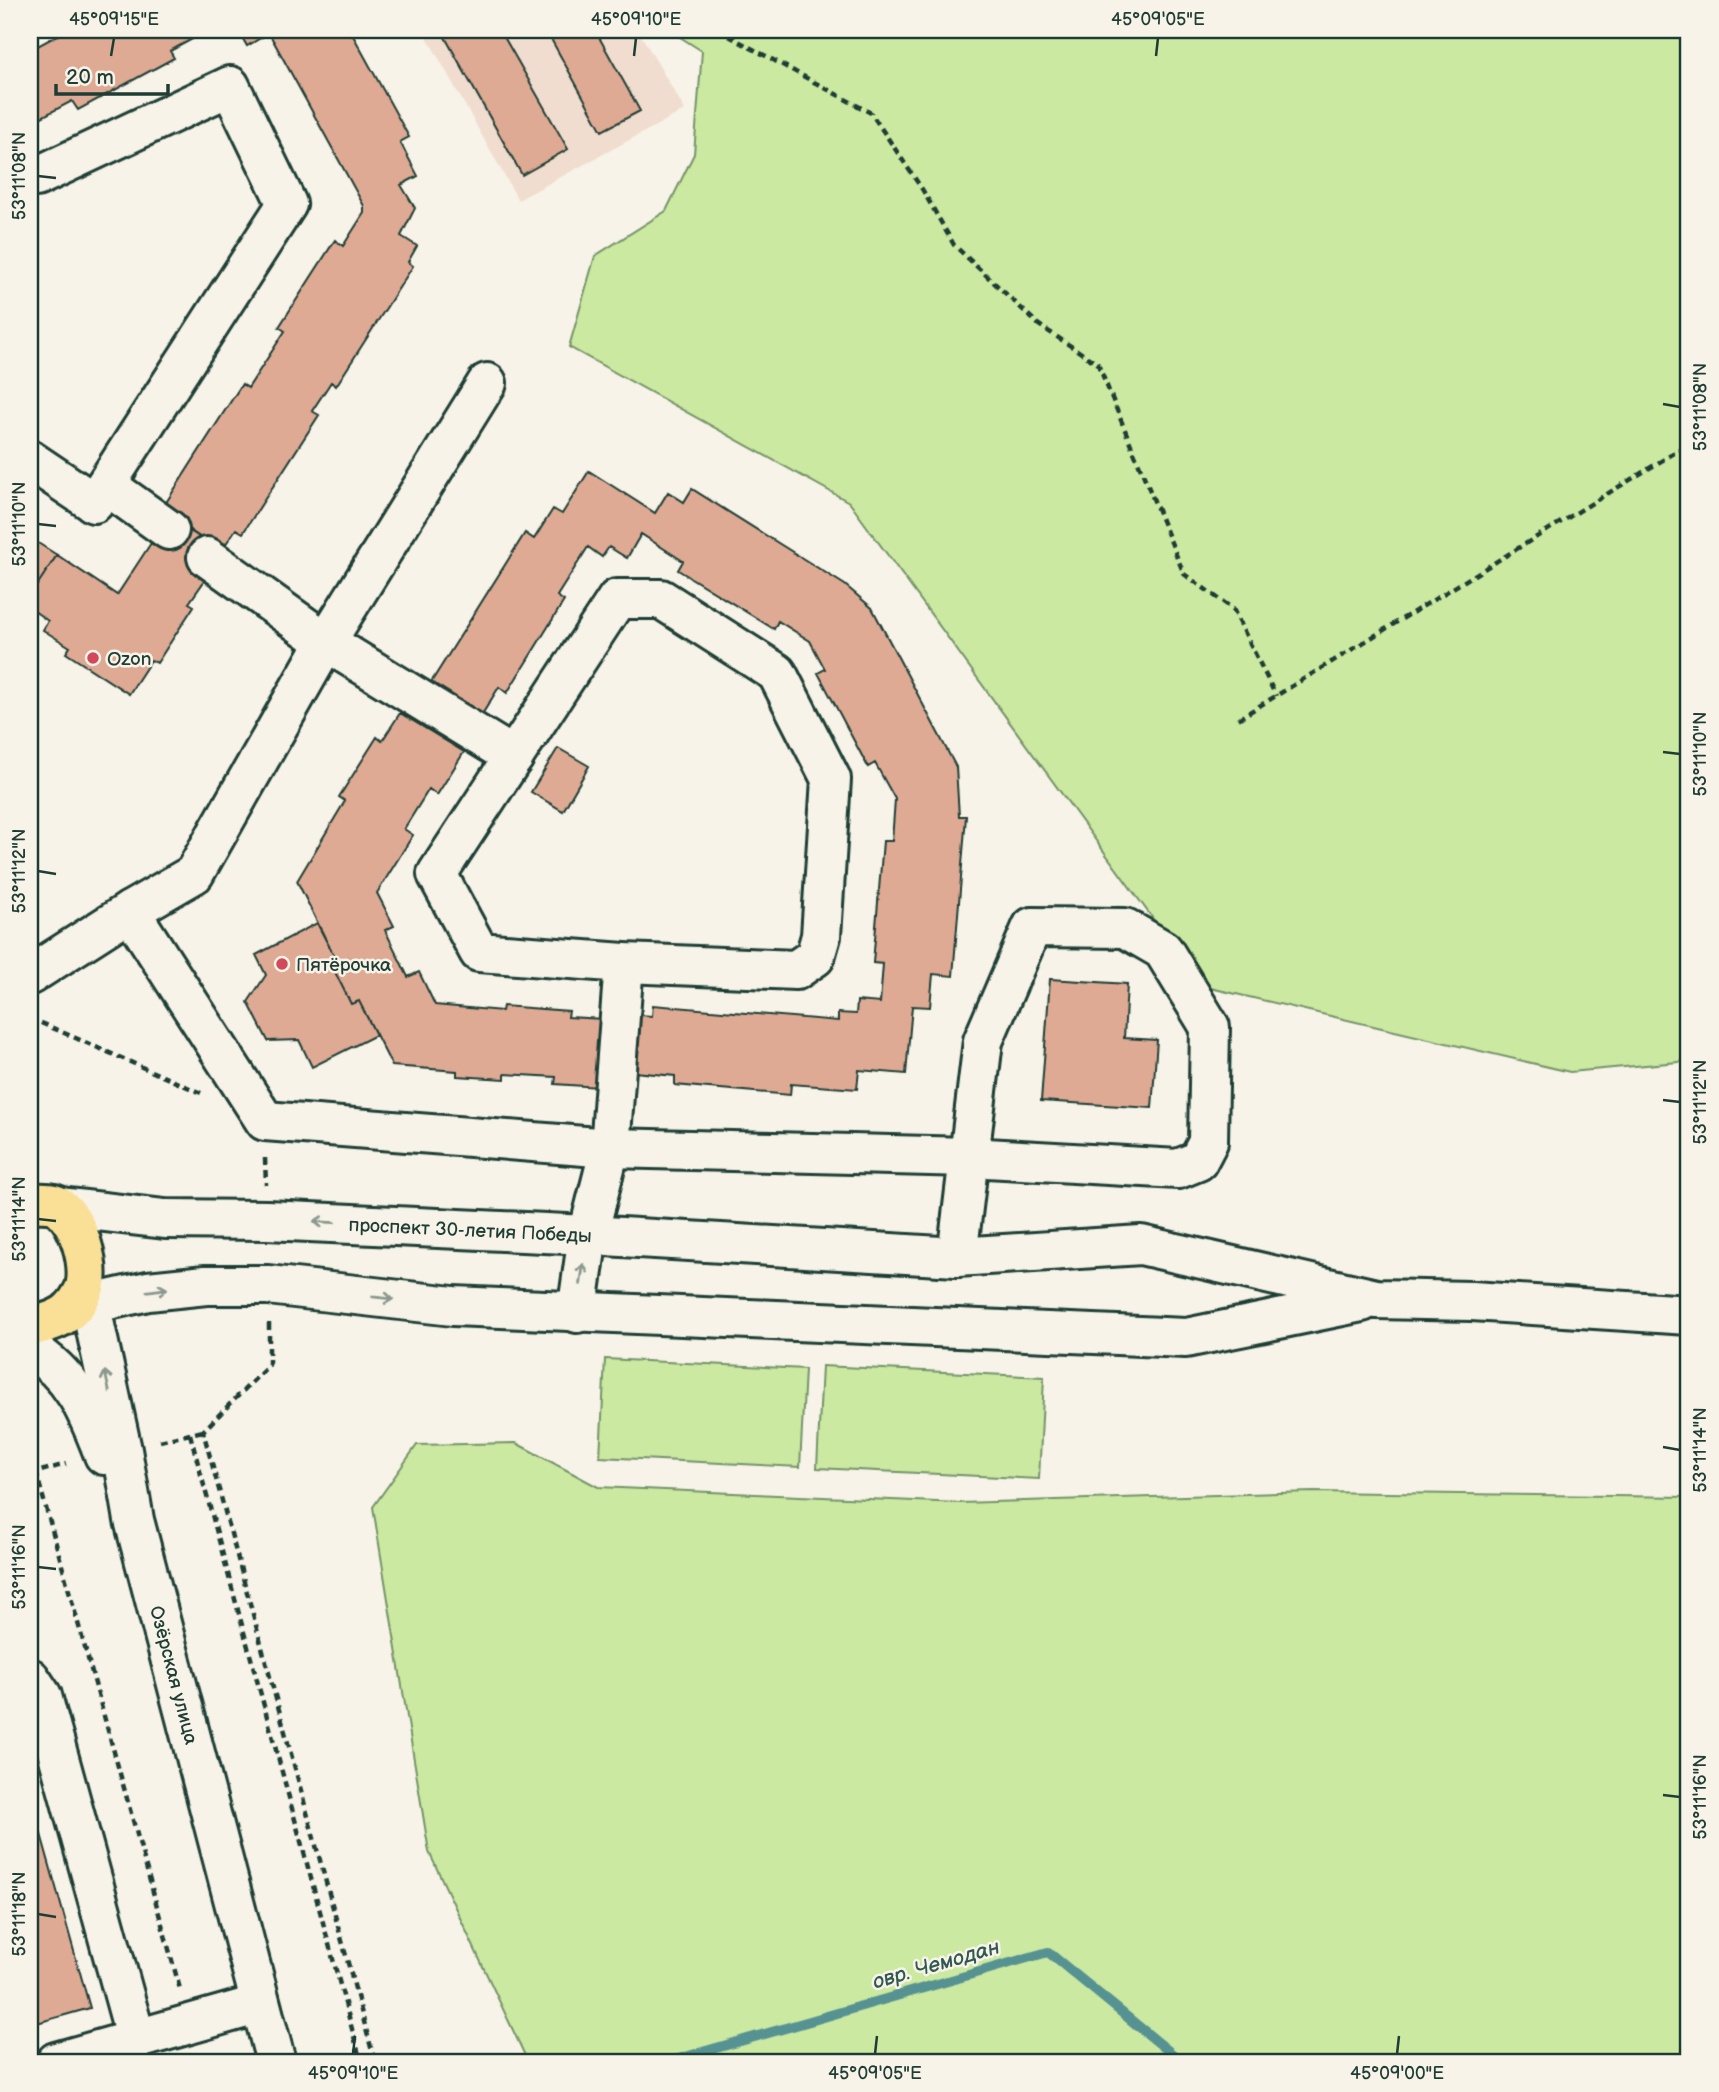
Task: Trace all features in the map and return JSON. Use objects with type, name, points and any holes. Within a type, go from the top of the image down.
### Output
[{"type":"main road","points":[[30,1327],[56,1320],[83,1298],[85,1255],[75,1227],[43,1199]]},
{"type":"street","points":[[30,176],[36,177],[230,86],[287,204],[94,503],[30,460]]},
{"type":"street","points":[[30,975],[194,874],[326,642],[487,383]]},
{"type":"street","points":[[106,485],[169,530]]},
{"type":"street","points":[[207,556],[326,642],[514,757]]},
{"type":"street","points":[[617,599],[661,599],[777,673],[831,779],[821,936],[815,957],[796,970],[624,963],[479,951],[437,874],[617,599]]},
{"type":"street","points":[[130,911],[265,1121],[610,1148],[969,1157],[1178,1169],[1198,1161],[1208,1142],[1210,1027],[1163,950],[1125,928],[1032,927],[983,1041],[969,1157],[957,1256]]},
{"type":"street","points":[[624,963],[610,1148],[588,1235],[957,1256],[1141,1245],[1376,1299],[1472,1301],[1689,1315]]},
{"type":"street","name":"проспект 30-летия Победы","points":[[43,1199],[166,1219],[267,1220],[588,1235],[577,1313]]},
{"type":"street","points":[[83,1298],[206,1285],[268,1285],[453,1306],[1186,1338],[1376,1299]]},
{"type":"street","name":"Озёрская улица","points":[[83,1298],[122,1450],[134,1520],[276,2062]]},
{"type":"street","points":[[30,1349],[64,1376],[86,1408],[134,1520]]},
{"type":"street","points":[[30,1678],[42,1696],[136,2039]]},
{"type":"street","points":[[56,2062],[260,2004]]},
{"type":"path","points":[[719,30],[871,113],[922,189],[954,245],[1039,325],[1098,364],[1184,574],[1233,609],[1276,696]]},
{"type":"path","points":[[1238,719],[1689,444]]},
{"type":"path","points":[[30,1018],[203,1094]]},
{"type":"path","points":[[265,1121],[267,1220]]},
{"type":"path","points":[[268,1285],[269,1365],[203,1431],[375,2062]]},
{"type":"path","points":[[190,1433],[361,2062]]},
{"type":"path","points":[[36,1472],[190,2024]]},
{"type":"shaded area","points":[[423,30],[638,30],[685,110],[518,200]]},
{"type":"green space","points":[[669,30],[1689,30],[1689,1061],[1570,1072],[1202,986],[849,502],[569,347],[595,256],[666,211],[694,154],[702,51]]},
{"type":"green space","points":[[605,1359],[805,1369],[800,1467],[600,1457]]},
{"type":"green space","points":[[822,1366],[1044,1377],[1039,1479],[817,1468]]},
{"type":"green space","points":[[516,1443],[598,1487],[960,1503],[1313,1492],[1689,1497],[1689,2062],[528,2062],[429,1852],[373,1507],[417,1445]]},
{"type":"building","points":[[67,30],[209,30],[170,51],[174,58],[78,110],[72,101],[40,118],[30,100],[30,50]]},
{"type":"building","points":[[221,30],[350,30],[409,137],[400,142],[418,176],[401,185],[415,208],[401,236],[417,246],[408,262],[413,266],[336,386],[331,382],[312,411],[319,415],[243,533],[236,529],[221,551],[160,512],[242,384],[248,388],[285,331],[279,327],[335,240],[343,246],[364,213],[364,206],[269,33],[247,46],[239,32],[226,39]]},
{"type":"building","points":[[441,30],[500,30],[568,149],[522,175]]},
{"type":"building","points":[[546,30],[595,30],[640,111],[602,131]]},
{"type":"building","points":[[589,471],[655,513],[668,492],[684,502],[692,489],[845,585],[872,608],[956,767],[959,816],[966,816],[953,976],[933,974],[930,1007],[912,1006],[906,1074],[859,1070],[857,1089],[791,1084],[790,1095],[675,1085],[675,1076],[635,1072],[640,1015],[652,1016],[653,1005],[838,1021],[838,1013],[856,1014],[857,1001],[880,1003],[883,964],[873,963],[883,841],[892,841],[895,799],[875,763],[868,767],[818,673],[825,669],[810,641],[778,621],[774,629],[678,570],[683,561],[641,534],[627,558],[609,547],[602,557],[588,547],[557,596],[564,601],[507,693],[499,687],[481,716],[430,684],[525,533],[534,539],[553,509],[562,514]]},
{"type":"building","points":[[176,521],[213,546],[207,577],[189,603],[194,606],[157,663],[151,660],[129,694],[66,653],[70,647],[43,630],[48,621],[30,608],[30,596],[57,555],[117,595],[151,543],[158,547]]},
{"type":"building","points":[[30,538],[57,555],[30,596]]},
{"type":"building","points":[[400,713],[464,752],[437,795],[429,789],[404,829],[413,835],[377,893],[394,926],[385,930],[408,977],[419,972],[435,1005],[502,1011],[503,1006],[569,1011],[568,1017],[604,1019],[599,1087],[555,1084],[556,1077],[505,1074],[505,1079],[457,1076],[457,1071],[392,1066],[359,1001],[351,1004],[329,960],[335,958],[297,881],[345,801],[339,797],[377,737],[382,741]]},
{"type":"building","points":[[558,748],[589,766],[563,811],[531,792]]},
{"type":"building","points":[[317,923],[335,958],[329,960],[351,1004],[359,1001],[376,1035],[312,1067],[299,1040],[268,1041],[248,1002],[266,975],[256,955]]},
{"type":"building","points":[[1050,979],[1127,984],[1124,1038],[1157,1040],[1152,1108],[1041,1101]]},
{"type":"building","points":[[30,1795],[90,2008],[30,2025]]},
{"type":"waterway","name":"овр. Чемодан","points":[[668,2062],[1048,1952],[1182,2062]]},
{"type":"place","name":"Ozon","points":[[93,658]]},
{"type":"place","name":"Пятёрочка","points":[[282,964]]}]
